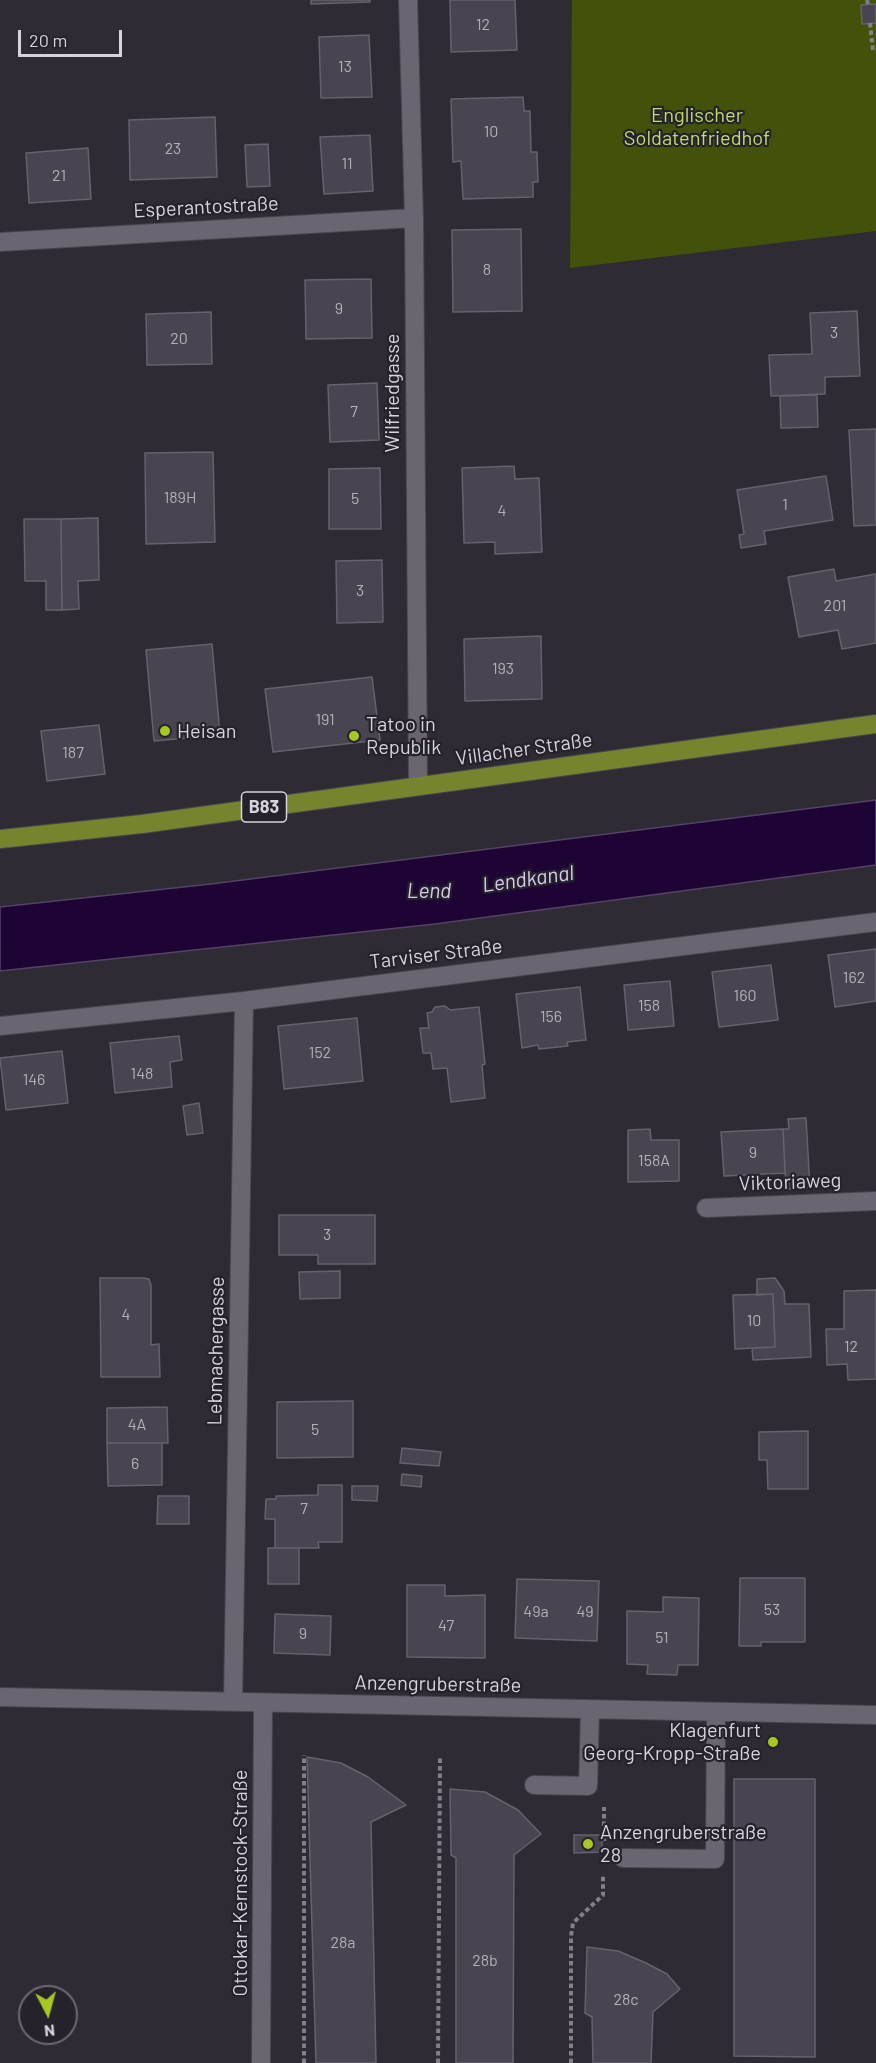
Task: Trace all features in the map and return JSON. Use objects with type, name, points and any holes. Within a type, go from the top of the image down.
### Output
[{"type":"main road","name":"Villacher Straße","points":[[0,839],[142,824],[876,724]]},
{"type":"street","name":"Wilfriedgasse","points":[[408,0],[414,218],[418,786]]},
{"type":"street","name":"Esperantostraße","points":[[0,242],[414,218]]},
{"type":"street","name":"Tarviser Straße","points":[[0,1026],[244,1000],[876,922]]},
{"type":"street","name":"Lebmachergasse","points":[[233,1702],[244,1000]]},
{"type":"street","name":"Viktoriaweg","points":[[706,1208],[876,1201]]},
{"type":"street","name":"Anzengruberstraße","points":[[0,1697],[876,1716]]},
{"type":"street","name":"Ottokar-Kernstock-Straße","points":[[261,2063],[263,1703]]},
{"type":"street","points":[[534,1785],[588,1786],[590,1710]]},
{"type":"street","points":[[623,1858],[715,1858],[716,1713]]},
{"type":"path","points":[[870,23],[874,36],[873,51]]},
{"type":"path","points":[[304,1755],[304,2063]]},
{"type":"path","points":[[438,2063],[440,1758]]},
{"type":"path","points":[[603,1851],[604,1806]]},
{"type":"path","points":[[570,2063],[573,1923],[603,1895],[603,1873]]},
{"type":"green space","name":"Englischer Soldatenfriedhof","points":[[572,0],[876,0],[876,231],[570,268]]},
{"type":"water","name":"Lend","points":[[876,800],[876,865],[435,924],[0,971],[0,907],[211,884]]},
{"type":"building","points":[[311,0],[370,0],[370,2],[311,4]]},
{"type":"building","points":[[450,0],[515,0],[517,50],[451,52]]},
{"type":"building","points":[[876,4],[876,23],[862,24],[861,5]]},
{"type":"building","points":[[369,35],[372,97],[321,98],[319,37]]},
{"type":"building","points":[[523,97],[524,111],[530,111],[531,152],[537,152],[538,182],[533,182],[533,197],[463,199],[461,161],[453,162],[451,99]]},
{"type":"building","points":[[215,117],[217,177],[130,180],[129,120]]},
{"type":"building","points":[[370,135],[373,191],[324,194],[320,137]]},
{"type":"building","points":[[268,144],[270,186],[247,187],[245,145]]},
{"type":"building","points":[[88,148],[91,199],[29,203],[26,153]]},
{"type":"building","points":[[521,229],[522,311],[453,312],[452,230]]},
{"type":"building","points":[[371,279],[372,338],[306,339],[305,280]]},
{"type":"building","points":[[857,311],[860,376],[825,377],[825,394],[771,396],[769,355],[812,354],[810,313]]},
{"type":"building","points":[[211,312],[212,364],[147,365],[146,314]]},
{"type":"building","points":[[377,383],[379,440],[330,442],[328,385]]},
{"type":"building","points":[[817,395],[818,427],[781,428],[780,396]]},
{"type":"building","points":[[876,429],[876,525],[854,526],[849,430]]},
{"type":"building","points":[[213,452],[215,542],[146,544],[145,453]]},
{"type":"building","points":[[514,466],[515,479],[539,478],[542,552],[495,554],[495,542],[464,543],[462,468]]},
{"type":"building","points":[[380,468],[381,529],[329,529],[329,469]]},
{"type":"building","points":[[826,476],[833,520],[764,531],[766,544],[741,548],[739,535],[744,534],[737,490]]},
{"type":"building","points":[[98,518],[99,580],[78,581],[79,609],[62,610],[61,519]]},
{"type":"building","points":[[24,519],[61,519],[62,610],[46,610],[46,581],[25,581]]},
{"type":"building","points":[[382,560],[383,622],[337,623],[336,561]]},
{"type":"building","points":[[834,569],[836,581],[876,574],[876,643],[842,649],[838,630],[799,637],[788,577]]},
{"type":"building","points":[[541,636],[542,699],[465,701],[464,639]]},
{"type":"building","points":[[212,644],[220,735],[154,741],[146,650]]},
{"type":"building","points":[[372,677],[380,740],[273,752],[265,689]]},
{"type":"building","points":[[99,725],[105,774],[47,781],[41,731]]},
{"type":"building","points":[[876,949],[876,1001],[835,1007],[828,955]]},
{"type":"building","points":[[771,965],[778,1020],[719,1027],[712,972]]},
{"type":"building","points":[[670,981],[674,1026],[628,1030],[624,985]]},
{"type":"building","points":[[580,987],[586,1040],[567,1042],[568,1046],[539,1049],[538,1045],[522,1048],[516,994]]},
{"type":"building","points":[[445,1006],[450,1010],[479,1007],[485,1064],[482,1065],[485,1098],[451,1102],[447,1068],[433,1069],[431,1053],[423,1053],[420,1028],[429,1028],[427,1013],[432,1012],[435,1007]]},
{"type":"building","points":[[357,1018],[363,1081],[284,1089],[278,1026]]},
{"type":"building","points":[[179,1036],[182,1060],[170,1062],[172,1087],[115,1093],[110,1043]]},
{"type":"building","points":[[62,1051],[68,1103],[6,1110],[0,1058]]},
{"type":"building","points":[[199,1103],[203,1133],[187,1135],[183,1106]]},
{"type":"building","points":[[806,1118],[810,1188],[786,1189],[783,1129],[789,1129],[788,1119]]},
{"type":"building","points":[[650,1129],[651,1140],[679,1140],[679,1181],[628,1182],[628,1130]]},
{"type":"building","points":[[783,1129],[785,1173],[724,1176],[721,1132]]},
{"type":"building","points":[[279,1215],[375,1215],[375,1264],[318,1264],[318,1255],[279,1255]]},
{"type":"building","points":[[340,1271],[340,1298],[300,1299],[299,1272]]},
{"type":"building","points":[[100,1278],[149,1279],[151,1285],[151,1345],[159,1344],[160,1377],[101,1377]]},
{"type":"building","points":[[775,1278],[784,1291],[785,1304],[809,1304],[811,1357],[753,1360],[752,1348],[775,1347],[773,1294],[757,1295],[757,1279]]},
{"type":"building","points":[[876,1290],[876,1379],[848,1380],[847,1364],[827,1365],[826,1329],[844,1329],[844,1291]]},
{"type":"building","points":[[773,1294],[775,1347],[735,1349],[733,1295]]},
{"type":"building","points":[[353,1401],[353,1457],[277,1458],[277,1402]]},
{"type":"building","points":[[167,1407],[168,1443],[107,1443],[107,1408]]},
{"type":"building","points":[[808,1431],[808,1489],[768,1489],[767,1460],[759,1460],[759,1432]]},
{"type":"building","points":[[107,1443],[162,1443],[162,1485],[108,1486]]},
{"type":"building","points":[[402,1448],[441,1452],[439,1466],[400,1463]]},
{"type":"building","points":[[402,1474],[422,1476],[421,1487],[401,1485]]},
{"type":"building","points":[[318,1485],[342,1485],[342,1542],[318,1542],[319,1548],[275,1548],[275,1519],[265,1519],[266,1499],[276,1499],[276,1496],[318,1495]]},
{"type":"building","points":[[352,1486],[378,1486],[377,1501],[352,1500]]},
{"type":"building","points":[[158,1496],[189,1496],[189,1524],[157,1524]]},
{"type":"building","points":[[268,1548],[299,1548],[299,1584],[268,1584]]},
{"type":"building","points":[[740,1578],[805,1578],[805,1642],[761,1642],[761,1646],[739,1646]]},
{"type":"building","points":[[517,1579],[599,1581],[597,1641],[515,1638]]},
{"type":"building","points":[[407,1585],[445,1585],[445,1596],[485,1595],[485,1658],[407,1657]]},
{"type":"building","points":[[663,1597],[699,1598],[698,1665],[678,1665],[677,1675],[647,1674],[648,1665],[627,1664],[627,1611],[663,1612]]},
{"type":"building","points":[[275,1614],[331,1616],[330,1655],[274,1653]]},
{"type":"building","points":[[307,1757],[341,1763],[368,1777],[406,1805],[371,1822],[376,2063],[316,2063]]},
{"type":"building","points":[[734,1779],[815,1779],[815,2057],[734,2056]]},
{"type":"building","points":[[450,1789],[485,1792],[518,1810],[541,1834],[514,1855],[513,2063],[456,2063],[456,1858],[451,1855]]},
{"type":"building","name":"Anzengruberstraße 28","points":[[574,1835],[602,1835],[602,1852],[574,1853]]},
{"type":"building","points":[[587,1947],[618,1951],[646,1963],[667,1974],[680,1989],[653,2012],[651,2063],[593,2063],[592,2017],[585,2013]]},
{"type":"place","name":"Heisan","points":[[165,731]]},
{"type":"place","name":"Tatoo in Republik","points":[[354,736]]},
{"type":"place","name":"Klagenfurt Georg-Kropp-Straße","points":[[773,1742]]},
{"type":"place","name":"Anzengruberstraße 28","points":[[588,1844]]},
{"type":"water label","name":"Lendkanal","points":[[528,879]]}]
